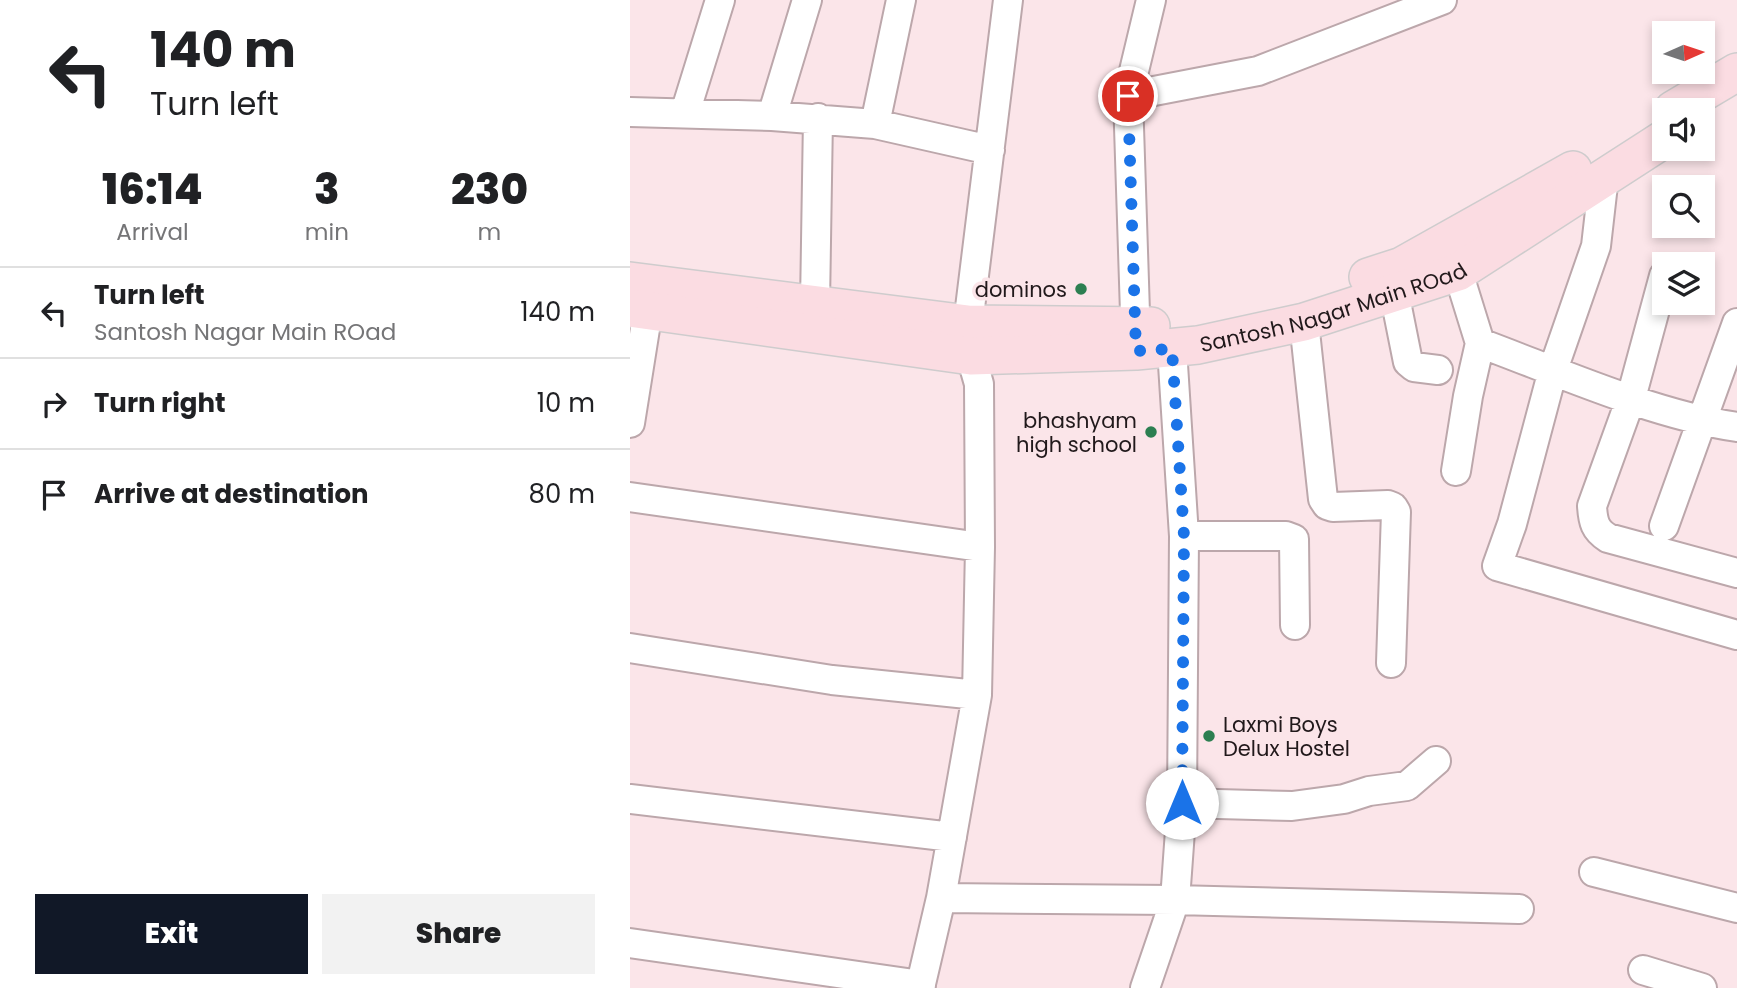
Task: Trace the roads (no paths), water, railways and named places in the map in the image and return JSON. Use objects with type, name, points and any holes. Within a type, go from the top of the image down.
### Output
[{"type":"main road","points":[[1693,98],[1737,72]]},
{"type":"main road","points":[[1715,108],[1737,94]]},
{"type":"main road","name":"Santosh Nagar Main ROad","points":[[636,300],[970,340],[1136,339],[1299,301],[1402,265],[1597,157],[1652,123]]},
{"type":"main road","name":"Santosh Nagar Main ROad","points":[[1136,339],[1172,349],[1304,322],[1458,272],[1652,146]]},
{"type":"main road","name":"Santosh Nagar Main ROad","points":[[636,300],[815,304],[970,340]]},
{"type":"street","points":[[685,113],[720,0]]},
{"type":"street","points":[[772,116],[807,0]]},
{"type":"street","points":[[875,124],[901,0]]},
{"type":"street","points":[[630,943],[920,987],[941,898],[977,695],[979,384],[970,340],[1008,0]]},
{"type":"street","points":[[1136,339],[1128,96],[1151,0]]},
{"type":"street","points":[[1128,96],[1258,71],[1438,1]]},
{"type":"street","points":[[630,112],[818,118],[875,124],[990,150]]},
{"type":"street","points":[[815,304],[818,118]]},
{"type":"street","points":[[1604,176],[1596,246],[1553,370],[1512,524],[1497,566],[1737,635]]},
{"type":"street","points":[[1457,471],[1468,396],[1480,343],[1458,272]]},
{"type":"street","points":[[1394,292],[1408,362],[1414,367],[1438,370]]},
{"type":"street","points":[[630,423],[636,300]]},
{"type":"street","points":[[1653,315],[1631,398],[1592,506],[1593,521],[1598,532],[1608,538],[1737,573]]},
{"type":"street","points":[[1304,322],[1323,499],[1327,505],[1334,507],[1388,505],[1396,512],[1391,663]]},
{"type":"street","points":[[1664,526],[1737,323]]},
{"type":"street","points":[[1480,343],[1703,422],[1737,427]]},
{"type":"street","points":[[1145,988],[1175,900],[1182,803],[1184,536],[1172,349]]},
{"type":"street","points":[[630,497],[980,547]]},
{"type":"street","points":[[1184,536],[1294,538],[1295,625]]},
{"type":"street","points":[[630,648],[832,680],[977,695]]},
{"type":"street","points":[[1182,803],[1292,806],[1345,799],[1370,791],[1407,786],[1436,761]]},
{"type":"street","points":[[630,799],[952,837]]},
{"type":"street","points":[[1594,872],[1737,908]]},
{"type":"street","points":[[941,898],[1175,900],[1519,909]]},
{"type":"street","points":[[1643,970],[1702,988]]},
{"type":"place","name":"dominos","points":[[1081,289]]},
{"type":"place","name":"bhashyam high school","points":[[1151,432]]},
{"type":"place","name":"Laxmi Boys Delux Hostel","points":[[1209,736]]}]
